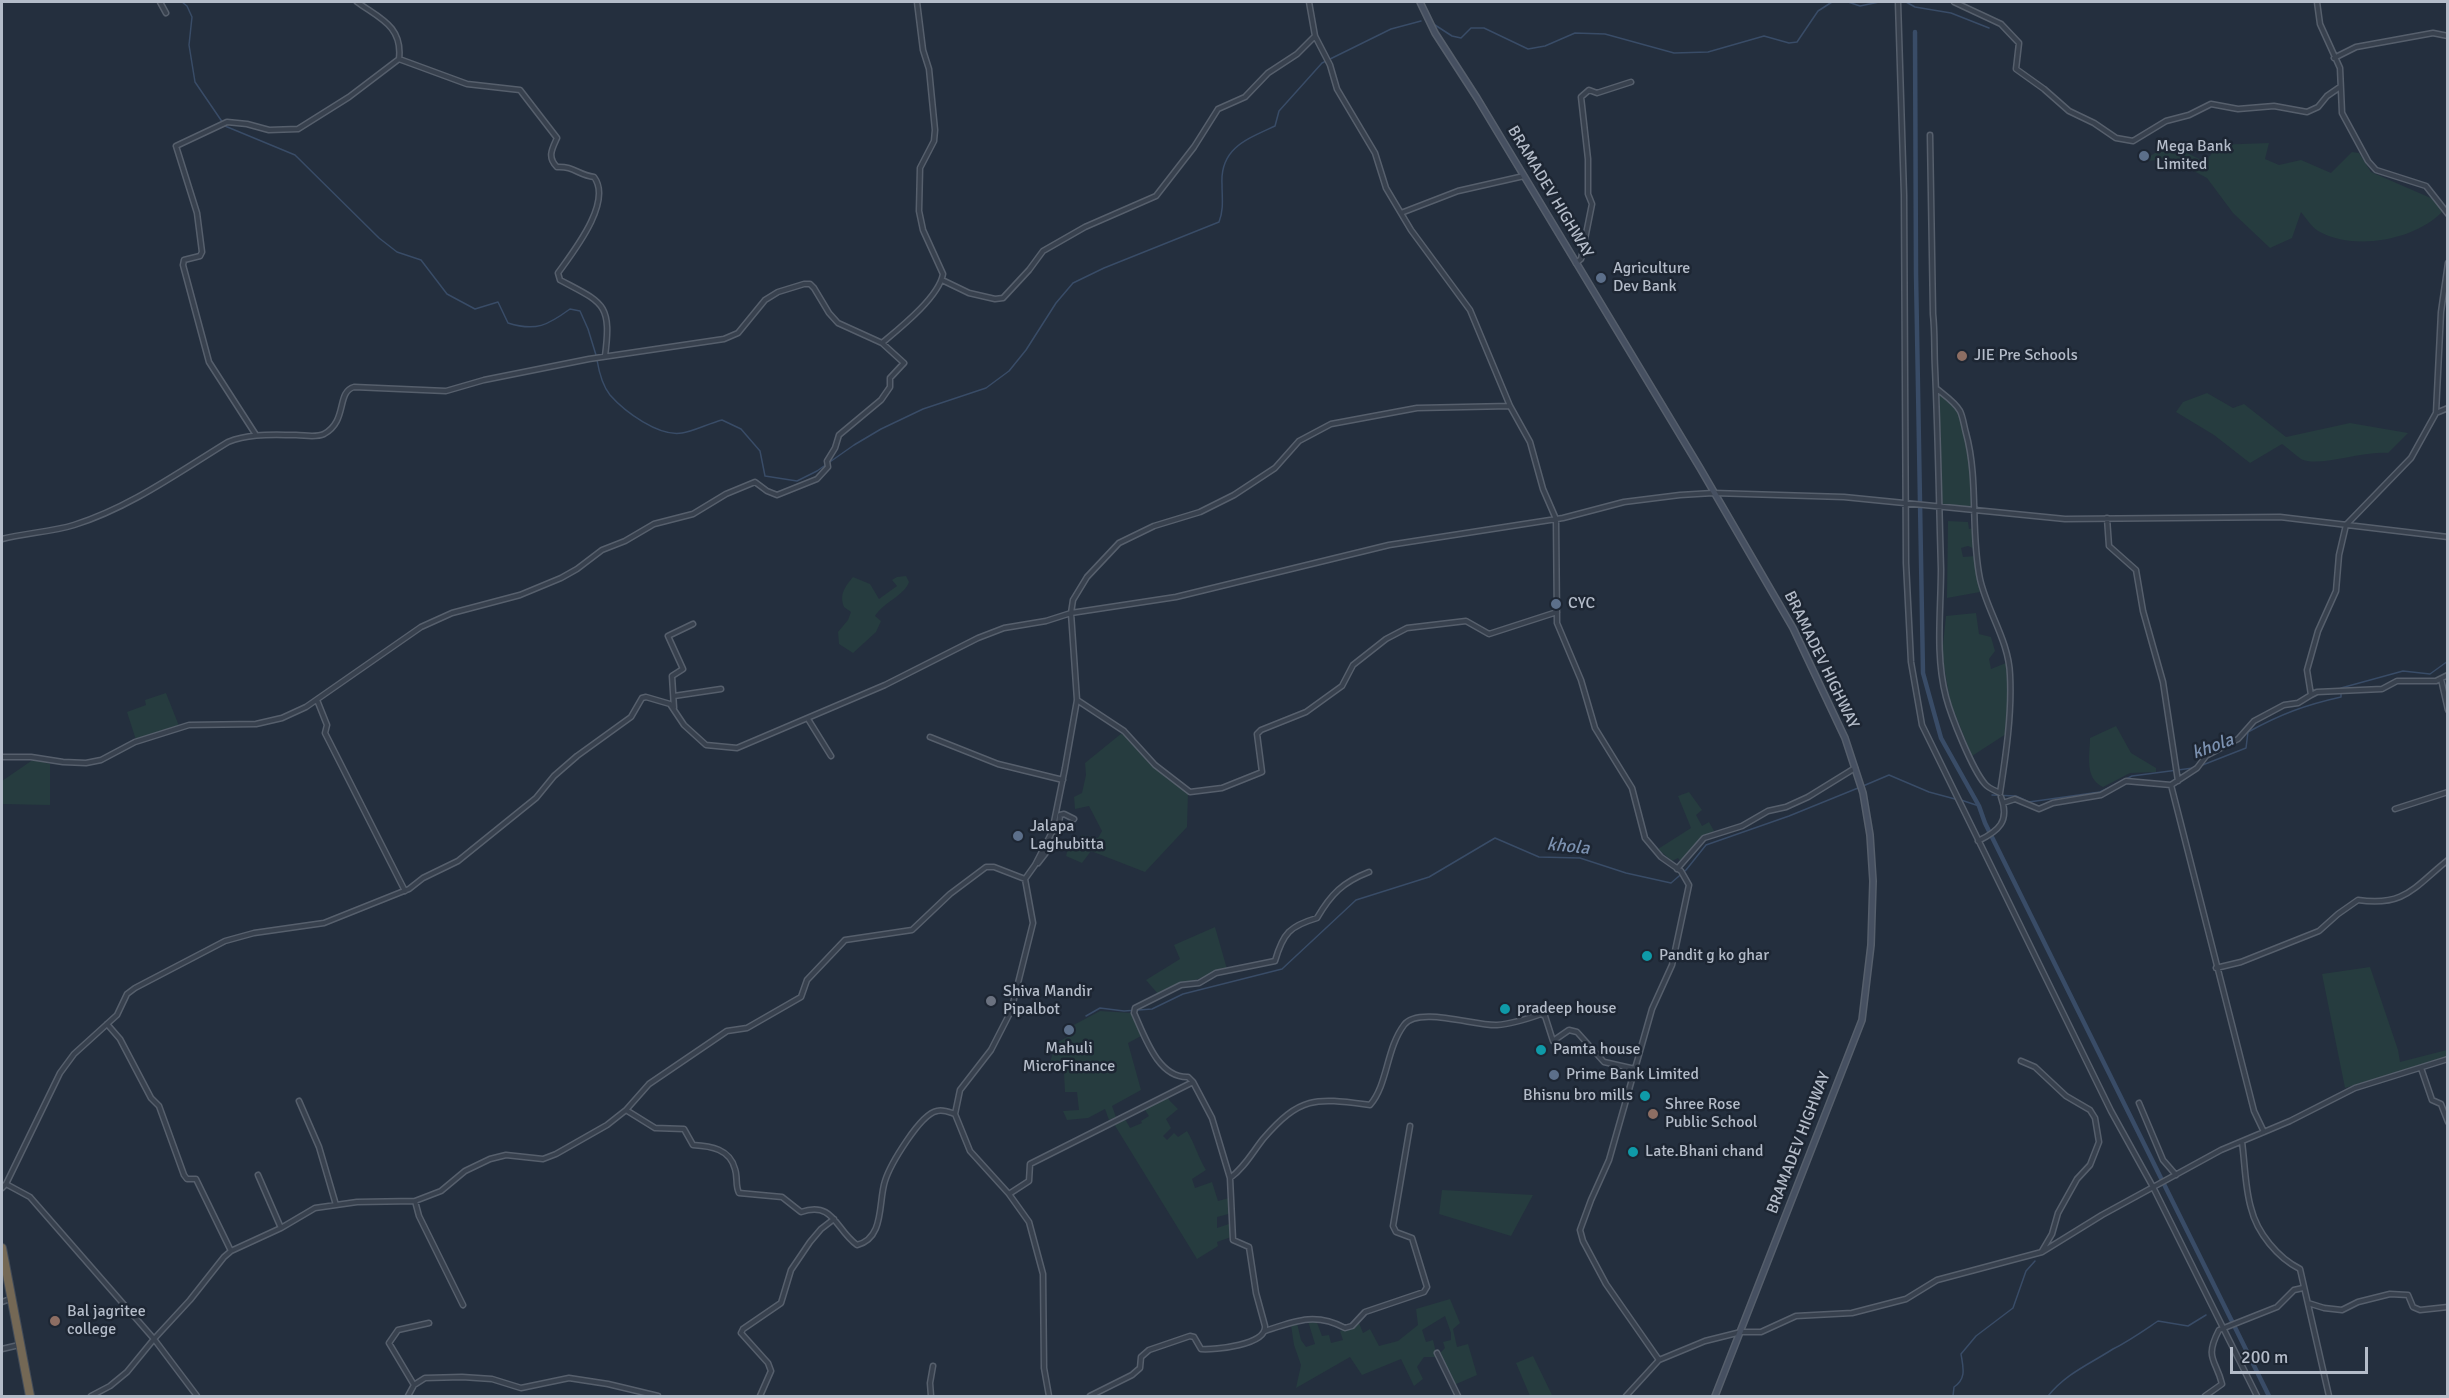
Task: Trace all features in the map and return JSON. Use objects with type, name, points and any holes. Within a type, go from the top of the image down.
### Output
[{"type":"highway","points":[[2,1248],[30,1396]]},
{"type":"street","points":[[160,2],[166,13]]},
{"type":"street","points":[[357,2],[382,17],[395,33],[399,44],[399,59]]},
{"type":"street","points":[[882,343],[919,309],[942,280],[941,268],[923,230],[918,190],[920,168],[934,141],[935,130],[929,69],[923,50],[917,2]]},
{"type":"street","points":[[1309,2],[1315,36],[1330,65],[1337,89],[1375,153],[1386,188],[1401,213],[1470,310],[1510,406],[1530,442],[1543,489],[1556,519],[1557,624],[1581,680],[1595,728],[1632,788],[1645,838],[1661,857],[1681,871],[1689,885],[1672,965],[1652,1009],[1609,1160],[1591,1200],[1580,1235],[1606,1284],[1659,1360]]},
{"type":"street","name":"BRAMADEV HIGHWAY","points":[[1420,2],[1435,33],[1524,176],[1793,628],[1845,738],[1863,793],[1870,835],[1873,881],[1870,945],[1862,1020],[1715,1396]]},
{"type":"street","points":[[1898,2],[1904,195],[1906,563],[1911,662],[1922,725],[2096,1082],[2153,1187],[2258,1396]]},
{"type":"street","points":[[1954,2],[2001,24],[2019,43],[2016,69],[2069,111],[2094,123],[2116,138],[2133,141],[2166,121],[2211,104],[2238,110],[2274,106],[2307,112],[2318,107],[2327,96],[2340,87]]},
{"type":"street","points":[[2317,2],[2320,24],[2340,68],[2342,113],[2368,161],[2376,170],[2426,186],[2448,214]]},
{"type":"street","points":[[2334,58],[2356,47],[2433,33],[2448,36]]},
{"type":"street","points":[[942,280],[969,293],[995,299],[1003,298],[1029,270],[1042,251],[1085,227],[1156,196],[1194,147],[1218,109],[1245,97],[1268,74],[1297,54],[1315,36]]},
{"type":"street","points":[[256,435],[209,362],[183,265],[184,260],[200,256],[202,252],[197,213],[176,146],[227,122],[269,130],[298,129],[349,97],[399,59]]},
{"type":"street","points":[[399,59],[467,84],[520,90],[557,138],[550,152],[552,162],[557,167],[570,166],[584,175],[594,177],[599,184],[598,198],[584,238],[558,273],[560,280],[597,299],[606,312],[605,356]]},
{"type":"street","points":[[1576,264],[1581,259],[1592,204],[1588,194],[1588,159],[1581,97],[1589,90],[1597,93],[1631,82]]},
{"type":"street","points":[[1930,135],[1941,568],[1938,632],[1945,696],[1955,723],[1985,785],[2000,793],[2011,700],[2010,671],[2001,637],[1985,600],[1978,571],[1974,511],[1975,486],[1969,443],[1959,410],[1937,389]]},
{"type":"street","points":[[1401,213],[1458,191],[1524,176]]},
{"type":"street","points":[[2311,695],[2307,670],[2318,631],[2336,591],[2346,525],[2411,458],[2436,413],[2441,312],[2448,263]]},
{"type":"street","points":[[2,539],[74,524],[141,495],[228,442],[242,436],[322,435],[339,420],[344,393],[348,388],[446,391],[484,380],[605,356],[724,339],[738,333],[765,300],[778,292],[804,284],[810,284],[814,288],[838,323],[882,343],[904,363],[890,378],[890,387],[880,400],[839,435],[836,448],[827,461],[828,467],[817,479],[777,495],[755,482],[726,494],[693,514],[654,524],[625,541],[602,550],[561,578],[520,595],[452,613],[431,622],[293,715],[256,724],[189,725],[135,742],[101,760],[86,763],[63,762],[31,756],[2,757]]},
{"type":"street","points":[[1035,866],[1052,832],[1077,700],[1071,613],[1073,600],[1087,577],[1119,543],[1154,526],[1200,512],[1234,495],[1275,468],[1299,441],[1331,424],[1417,408],[1510,406]]},
{"type":"street","points":[[2436,413],[2448,408]]},
{"type":"street","points":[[2,1188],[60,1073],[75,1054],[117,1015],[127,994],[225,941],[254,933],[324,923],[405,891],[423,878],[458,861],[536,798],[554,776],[577,756],[631,717],[642,698],[646,697],[670,704],[684,725],[706,745],[737,748],[808,719],[839,703],[885,686],[978,638],[1004,628],[1046,621],[1071,613],[1176,597],[1389,545],[1556,519],[1624,502],[1713,493],[1814,495],[1906,501],[1914,505],[2065,519],[2280,517],[2448,537]]},
{"type":"street","points":[[2107,518],[2109,546],[2136,570],[2143,611],[2163,682],[2178,781]]},
{"type":"street","points":[[1077,700],[1124,731],[1155,765],[1190,792],[1222,788],[1262,772],[1257,735],[1261,730],[1306,712],[1342,686],[1353,665],[1386,639],[1407,628],[1466,621],[1489,634],[1557,612]]},
{"type":"street","points":[[674,709],[672,676],[682,669],[668,636],[693,624]]},
{"type":"street","points":[[2003,803],[2015,799],[2039,809],[2053,802],[2101,795],[2126,781],[2171,785],[2197,768],[2206,756],[2238,739],[2254,721],[2284,705],[2298,703],[2317,692],[2382,689],[2397,681],[2436,681],[2448,675]]},
{"type":"street","points":[[2441,679],[2448,710]]},
{"type":"street","points":[[674,696],[721,689]]},
{"type":"street","points":[[317,700],[327,725],[325,733],[405,891]]},
{"type":"street","points":[[808,719],[831,756]]},
{"type":"street","points":[[930,737],[998,764],[1063,780]]},
{"type":"street","points":[[1677,868],[1704,838],[1742,826],[1768,811],[1808,798],[1856,771]]},
{"type":"street","points":[[2171,785],[2254,1111],[2264,1132]]},
{"type":"street","points":[[2395,809],[2448,792]]},
{"type":"street","points":[[1978,841],[1997,831],[2004,818],[2001,797]]},
{"type":"street","points":[[1049,1396],[1044,1368],[1043,1274],[1029,1222],[1009,1194],[970,1151],[955,1114],[960,1090],[991,1050],[1011,1011],[1033,923],[1025,879],[1055,841],[1060,815],[1064,814],[1074,819]]},
{"type":"street","points":[[2216,968],[2241,962],[2319,931],[2358,900],[2381,904],[2406,895],[2448,860]]},
{"type":"street","points":[[91,1396],[110,1386],[127,1372],[231,1251],[280,1228],[315,1208],[357,1202],[415,1201],[441,1191],[465,1171],[490,1159],[506,1155],[543,1159],[556,1154],[593,1135],[626,1110],[650,1084],[727,1031],[747,1028],[801,997],[807,980],[845,940],[912,930],[980,869],[994,867],[1025,879]]},
{"type":"street","points":[[1265,1331],[1249,1247],[1233,1240],[1230,1178],[1212,1118],[1193,1082],[1188,1077],[1178,1077],[1168,1072],[1152,1051],[1135,1011],[1181,985],[1199,983],[1216,973],[1275,960],[1281,939],[1298,924],[1317,918],[1331,895],[1356,876],[1369,872]]},
{"type":"street","points":[[1230,1178],[1244,1166],[1264,1138],[1301,1106],[1314,1100],[1329,1099],[1370,1105],[1376,1098],[1391,1047],[1406,1022],[1415,1017],[1496,1025],[1529,1019],[1541,1014],[1545,1016],[1553,1041],[1569,1030],[1577,1032],[1604,1062],[1635,1069]]},
{"type":"street","points":[[107,1024],[120,1039],[151,1098],[159,1106],[183,1175],[187,1179],[196,1179],[231,1251]]},
{"type":"street","points":[[1626,1396],[1659,1360],[1705,1341],[1741,1332],[1761,1332],[1796,1316],[1852,1313],[1906,1299],[1937,1280],[2042,1252],[2221,1150],[2242,1143],[2355,1088],[2448,1059]]},
{"type":"street","points":[[2021,1061],[2035,1067],[2066,1096],[2090,1110],[2095,1118],[2099,1142],[2090,1165],[2077,1179],[2058,1213],[2052,1234],[2042,1252]]},
{"type":"street","points":[[2421,1068],[2432,1100],[2440,1104],[2448,1122]]},
{"type":"street","points":[[1009,1194],[1029,1181],[1030,1164],[1193,1082]]},
{"type":"street","points":[[299,1101],[319,1147],[336,1205]]},
{"type":"street","points":[[2139,1103],[2163,1160],[2176,1175]]},
{"type":"street","points":[[626,1110],[655,1128],[684,1129],[693,1145],[709,1146],[727,1154],[736,1170],[736,1187],[739,1193],[782,1197],[801,1212],[813,1208],[823,1210],[857,1245],[869,1238],[879,1219],[886,1178],[911,1136],[924,1119],[936,1111],[942,1110],[955,1114]]},
{"type":"street","points":[[1090,1396],[1132,1375],[1140,1368],[1141,1357],[1149,1350],[1190,1336],[1194,1337],[1200,1349],[1228,1347],[1248,1342],[1262,1336],[1265,1331],[1314,1317],[1345,1328],[1352,1326],[1365,1312],[1424,1292],[1426,1287],[1412,1238],[1396,1232],[1393,1226],[1410,1126]]},
{"type":"street","points":[[2242,1143],[2250,1208],[2260,1230],[2285,1262],[2300,1269],[2329,1396]]},
{"type":"street","points":[[258,1174],[280,1228]]},
{"type":"street","points":[[6,1184],[30,1197],[154,1339],[197,1396]]},
{"type":"street","points":[[415,1201],[419,1215],[463,1305]]},
{"type":"street","points":[[760,1396],[771,1371],[768,1364],[741,1334],[743,1329],[781,1303],[791,1270],[810,1242],[834,1219]]},
{"type":"street","points":[[2205,1396],[2222,1384],[2212,1363],[2211,1352],[2219,1330],[2277,1307],[2294,1290],[2303,1288]]},
{"type":"street","points":[[2307,1303],[2342,1310],[2358,1302],[2390,1294],[2408,1295],[2413,1307],[2420,1310],[2448,1307]]},
{"type":"street","points":[[2,1302],[11,1298]]},
{"type":"street","points":[[414,1385],[390,1343],[398,1330],[429,1323]]},
{"type":"street","points":[[2,1349],[20,1345]]},
{"type":"street","points":[[1437,1353],[1458,1396]]},
{"type":"street","points":[[931,1396],[930,1383],[933,1366]]},
{"type":"street","points":[[408,1396],[414,1385],[425,1378],[477,1377],[521,1388],[569,1378],[608,1384],[658,1396]]},
{"type":"green space","points":[[2269,143],[2265,159],[2279,165],[2301,160],[2331,173],[2352,152],[2359,153],[2371,172],[2433,199],[2443,211],[2417,229],[2384,240],[2367,241],[2334,238],[2317,231],[2301,212],[2292,238],[2270,248],[2233,213],[2207,178],[2171,159],[2147,161],[2147,158],[2169,144],[2203,161],[2211,155],[2214,145]]},
{"type":"green space","points":[[1939,392],[1959,411],[1968,450],[1973,507],[1942,504]]},
{"type":"green space","points":[[2207,393],[2233,408],[2244,404],[2286,437],[2350,423],[2408,433],[2388,453],[2309,461],[2301,459],[2282,444],[2250,463],[2214,435],[2176,412],[2183,402]]},
{"type":"green space","points":[[1948,521],[1968,522],[1969,529],[1974,528],[1975,549],[1968,546],[1961,548],[1963,557],[1975,556],[1980,592],[1947,598]]},
{"type":"green space","points":[[906,576],[909,582],[907,587],[875,616],[881,621],[876,632],[853,653],[839,644],[838,632],[848,620],[851,612],[844,607],[843,594],[845,587],[853,577],[870,584],[879,599],[897,586],[892,580]]},
{"type":"green space","points":[[1976,613],[1979,634],[1991,637],[1995,651],[1989,659],[1991,669],[2006,663],[2010,687],[2006,734],[1972,756],[1950,701],[1942,654],[1946,616]]},
{"type":"green space","points":[[166,693],[179,726],[136,740],[127,712],[146,705],[145,700]]},
{"type":"green space","points":[[2116,726],[2131,753],[2156,768],[2156,772],[2130,773],[2103,787],[2093,778],[2089,766],[2090,738]]},
{"type":"green space","points":[[1122,733],[1165,777],[1188,793],[1187,827],[1145,872],[1091,851],[1082,863],[1066,856],[1068,848],[1080,848],[1081,835],[1098,838],[1102,831],[1089,806],[1075,809],[1074,797],[1082,793],[1086,775],[1085,763]]},
{"type":"green space","points":[[34,759],[50,764],[50,805],[2,804],[2,781]]},
{"type":"green space","points":[[1689,792],[1702,810],[1696,815],[1702,826],[1709,822],[1714,831],[1704,837],[1681,862],[1678,858],[1672,861],[1658,849],[1691,828],[1678,796]]},
{"type":"green space","points":[[1215,927],[1227,969],[1171,986],[1158,994],[1146,980],[1180,959],[1174,945]]},
{"type":"green space","points":[[2370,967],[2400,1062],[2447,1050],[2447,1058],[2345,1088],[2322,974]]},
{"type":"green space","points":[[1100,1011],[1131,1013],[1141,1036],[1128,1043],[1141,1090],[1112,1106],[1116,1117],[1109,1120],[1105,1109],[1088,1118],[1067,1120],[1063,1111],[1079,1110],[1077,1092],[1065,1092],[1064,1073],[1048,1069],[1056,1043],[1073,1034],[1070,1027]]},
{"type":"green space","points":[[1167,1095],[1178,1109],[1166,1119],[1171,1128],[1163,1136],[1167,1140],[1174,1133],[1178,1137],[1187,1131],[1206,1170],[1192,1179],[1195,1188],[1212,1182],[1218,1201],[1229,1198],[1232,1213],[1217,1217],[1217,1228],[1232,1223],[1231,1237],[1217,1242],[1218,1246],[1197,1259],[1114,1124],[1124,1117],[1130,1128],[1142,1123],[1141,1121],[1149,1116],[1143,1107]]},
{"type":"green space","points":[[1442,1190],[1533,1195],[1511,1236],[1439,1214]]},
{"type":"green space","points":[[1450,1299],[1460,1323],[1453,1329],[1457,1347],[1468,1344],[1477,1375],[1454,1385],[1440,1353],[1445,1348],[1443,1342],[1451,1340],[1445,1316],[1422,1330],[1426,1342],[1433,1340],[1437,1357],[1424,1357],[1417,1367],[1423,1379],[1414,1386],[1401,1359],[1362,1375],[1350,1357],[1296,1388],[1301,1365],[1294,1345],[1291,1325],[1297,1323],[1301,1340],[1306,1347],[1315,1344],[1308,1321],[1316,1320],[1322,1336],[1329,1335],[1331,1343],[1343,1340],[1340,1331],[1359,1323],[1363,1333],[1370,1329],[1379,1346],[1398,1341],[1418,1325],[1416,1309]]},
{"type":"green space","points":[[1533,1356],[1552,1396],[1530,1396],[1516,1363]]},
{"type":"waterway","points":[[182,2],[187,6],[192,17],[189,45],[195,82],[225,126],[295,155],[379,238],[397,252],[421,260],[447,294],[475,309],[498,302],[508,323],[526,327],[548,323],[570,309],[580,311],[596,355]]},
{"type":"waterway","points":[[1435,25],[1452,36],[1461,38],[1471,28],[1484,28],[1528,49],[1545,46],[1575,33],[1605,34],[1674,53],[1708,52],[1764,36],[1789,43],[1797,42],[1818,11],[1832,2]]},
{"type":"waterway","points":[[1848,2],[1860,6],[1879,2]]},
{"type":"waterway","points":[[1906,2],[1915,7],[1951,13],[1989,28]]},
{"type":"waterway","points":[[597,360],[607,391],[624,409],[643,422],[663,431],[682,433],[722,420],[741,429],[760,451],[765,476],[797,481],[817,471],[881,429],[923,409],[986,388],[1009,371],[1026,350],[1056,303],[1073,283],[1104,268],[1219,222],[1222,208],[1223,172],[1226,162],[1237,146],[1275,126],[1279,111],[1322,63],[1391,29],[1421,21]]},
{"type":"waterway","points":[[1915,32],[1916,274],[1923,673],[1941,738],[1979,806],[1985,823],[2269,1396]]},
{"type":"waterway","name":"khola","points":[[2200,766],[2246,748],[2248,732],[2271,720],[2304,707],[2341,697],[2341,688],[2403,671],[2430,674],[2448,661]]},
{"type":"waterway","name":"khola","points":[[1992,795],[2016,796],[2029,802],[2100,792],[2132,776],[2193,768]]},
{"type":"waterway","name":"khola","points":[[1863,786],[1889,775],[1929,792],[1955,799]]},
{"type":"waterway","name":"khola","points":[[1086,1016],[1100,1008],[1124,1011],[1152,1009],[1183,994],[1282,969],[1356,900],[1429,877],[1495,838],[1539,857],[1580,858],[1626,873],[1671,883],[1686,870],[1706,845],[1789,816],[1858,788]]},
{"type":"waterway","name":"khola","points":[[1961,800],[1979,806]]},
{"type":"waterway","points":[[1953,1396],[1954,1387],[1962,1376],[1961,1354],[1976,1336],[2013,1308],[2026,1271],[2035,1261]]},
{"type":"waterway","points":[[2048,1396],[2070,1375],[2158,1321],[2188,1326],[2206,1315]]},
{"type":"place","name":"Mega Bank Limited","points":[[2144,156]]},
{"type":"place","name":"Agriculture Dev Bank","points":[[1601,278]]},
{"type":"place","name":"JIE Pre Schools","points":[[1962,356]]},
{"type":"place","name":"CYC","points":[[1556,604]]},
{"type":"place","name":"Jalapa Laghubitta","points":[[1018,836]]},
{"type":"place","name":"Pandit g ko ghar","points":[[1647,956]]},
{"type":"place","name":"Shiva Mandir Pipalbot","points":[[991,1001]]},
{"type":"place","name":"pradeep house","points":[[1505,1009]]},
{"type":"place","name":"Mahuli MicroFinance","points":[[1069,1030]]},
{"type":"place","name":"Pamta house","points":[[1541,1050]]},
{"type":"place","name":"Prime Bank Limited","points":[[1554,1075]]},
{"type":"place","name":"Bhisnu bro mills","points":[[1645,1096]]},
{"type":"place","name":"Shree Rose Public School","points":[[1653,1114]]},
{"type":"place","name":"Late.Bhani chand","points":[[1633,1152]]},
{"type":"place","name":"Bal jagritee college","points":[[55,1321]]}]
